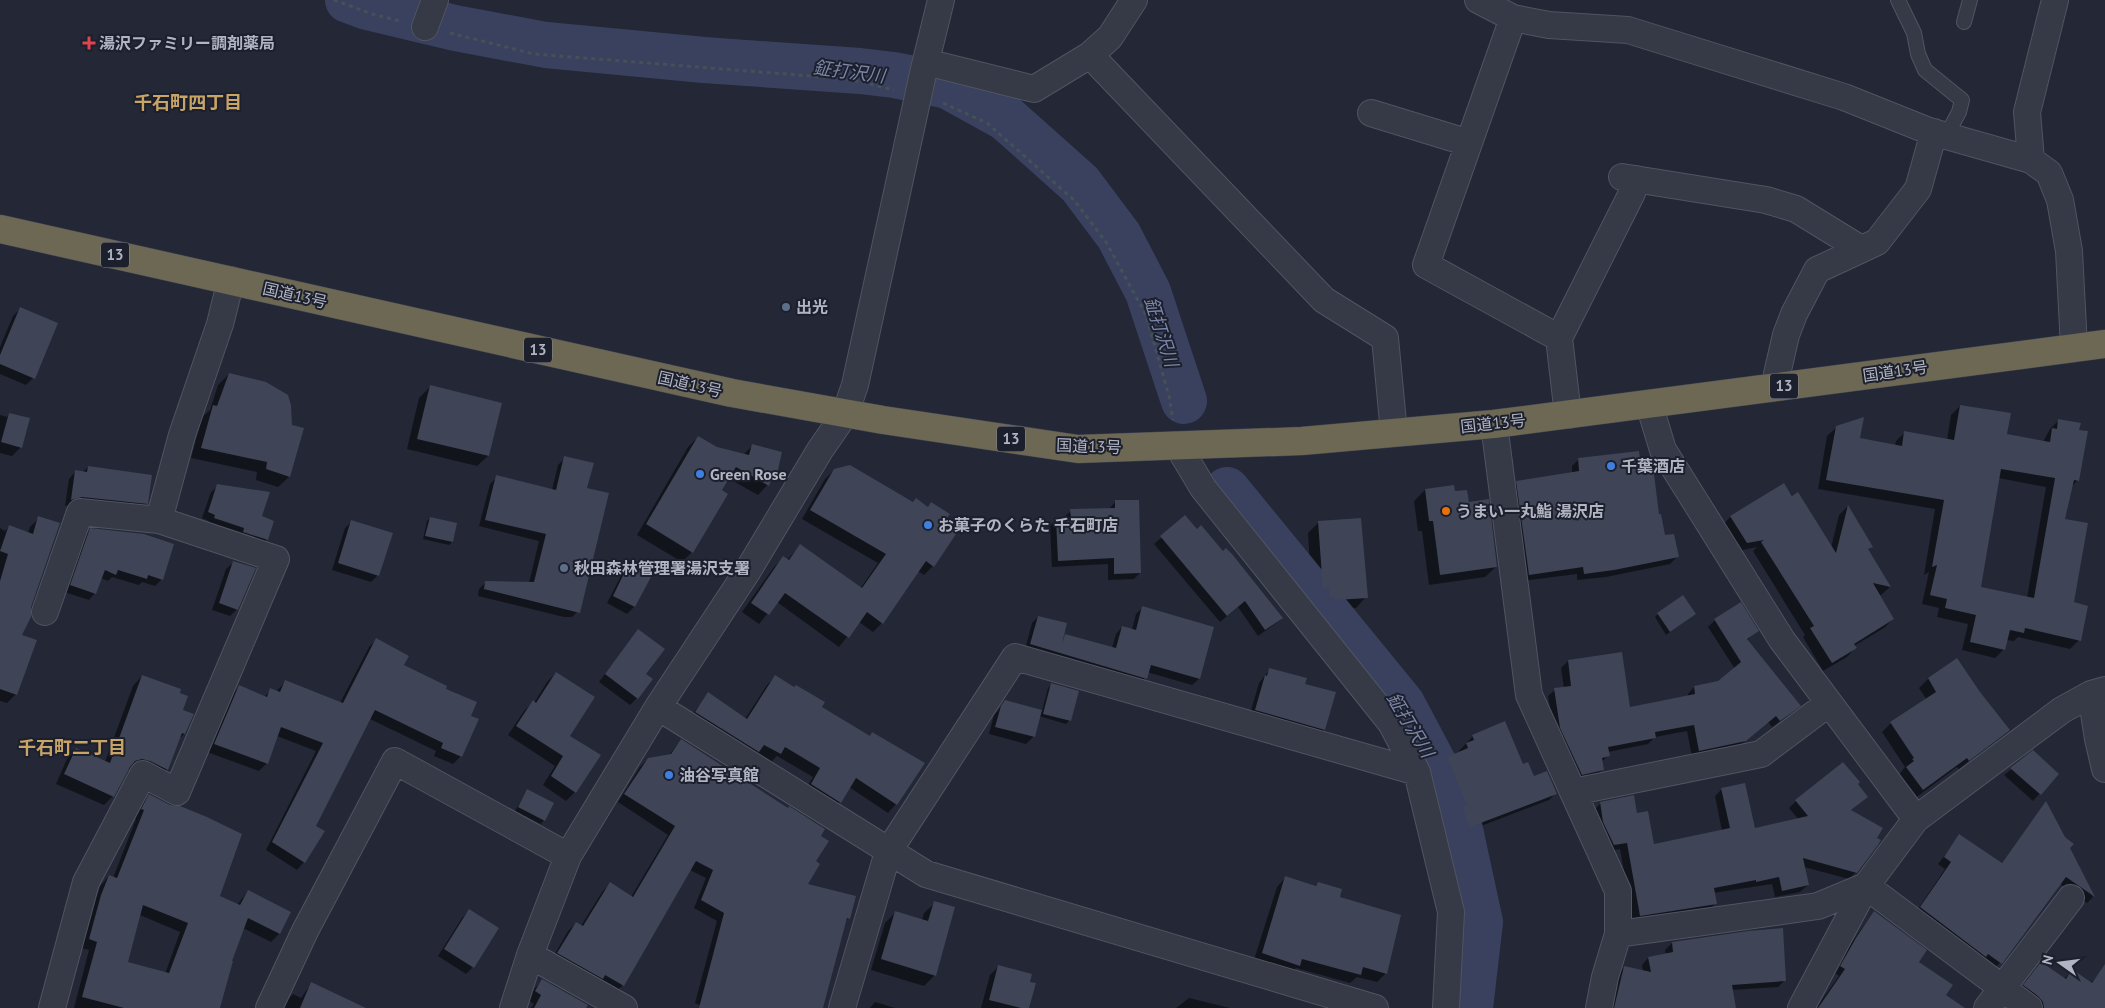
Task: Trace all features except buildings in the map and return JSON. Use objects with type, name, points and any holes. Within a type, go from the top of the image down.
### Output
[{"type":"highway","name":"国道13号","points":[[0,229],[732,393],[845,414],[1078,449],[1302,441],[1494,424],[2105,344]]},
{"type":"street","points":[[513,1008],[530,955],[568,856],[658,707],[746,572],[820,450],[845,414],[855,385],[918,95],[941,0]]},
{"type":"street","points":[[925,66],[1034,89],[1090,55],[1110,36],[1134,0]]},
{"type":"street","points":[[1478,0],[1513,18],[1549,25],[1628,30],[1844,97],[1940,134],[2031,160],[2049,173],[2060,200],[2069,251],[2074,347]]},
{"type":"street","points":[[2031,160],[2027,112],[2055,0]]},
{"type":"street","points":[[1513,18],[1426,265],[1559,338]]},
{"type":"street","points":[[1090,55],[1324,300],[1385,338],[1394,433]]},
{"type":"street","points":[[1371,113],[1469,143]]},
{"type":"street","points":[[1777,387],[1777,374],[1786,335],[1794,314],[1817,270],[1877,242],[1918,189],[1940,134]]},
{"type":"street","points":[[1568,415],[1559,338],[1632,193],[1629,178],[1766,200],[1796,209],[1861,248]]},
{"type":"street","points":[[159,520],[182,435],[220,324],[231,280]]},
{"type":"street","points":[[1649,404],[1663,450],[1782,640],[1916,819]]},
{"type":"street","points":[[1494,424],[1529,695],[1618,891],[1618,934],[1605,977],[1599,1008]]},
{"type":"street","points":[[1178,446],[1203,488],[1392,723],[1417,772],[1451,912],[1446,1008]]},
{"type":"street","points":[[45,612],[80,512],[159,520],[276,559],[177,792],[143,774],[86,882],[52,1008]]},
{"type":"street","points":[[842,1008],[888,852],[1015,657],[1417,772]]},
{"type":"street","points":[[1801,1008],[1866,886],[1916,819],[2062,710],[2098,692],[2105,768]]},
{"type":"street","points":[[1573,792],[1761,754],[1829,704]]},
{"type":"street","points":[[658,707],[926,874],[1375,1008]]},
{"type":"street","points":[[269,1008],[305,931],[395,761],[568,856]]},
{"type":"street","points":[[1618,934],[1818,906],[1866,886]]},
{"type":"street","points":[[1866,886],[1995,998],[2029,1008]]},
{"type":"street","points":[[1995,998],[2070,898]]},
{"type":"street","points":[[530,955],[624,1008]]},
{"type":"lane","points":[[1898,0],[1914,33],[1918,54],[1925,70],[1962,100],[1958,112],[1940,134]]},
{"type":"lane","points":[[1964,22],[1970,0]]},
{"type":"path","points":[[334,0],[372,14],[429,16],[534,54],[849,79],[918,95],[953,106],[987,123],[1074,200],[1106,242],[1146,315],[1169,396],[1178,446]]},
{"type":"waterway","name":"鉦打沢川","points":[[348,0],[367,7],[455,28],[546,45],[704,60],[860,71],[894,75],[948,86],[1006,118],[1080,184],[1119,236],[1148,292],[1184,401]]},
{"type":"waterway","name":"鉦打沢川","points":[[1227,490],[1402,704],[1454,802],[1480,922],[1470,1008]]},
{"type":"place","name":"湯沢ファミリー調剤薬局","points":[[89,43]]},
{"type":"place","name":"出光","points":[[786,307]]},
{"type":"place","name":"千葉酒店","points":[[1611,466]]},
{"type":"place","name":"Green Rose","points":[[700,474]]},
{"type":"place","name":"うまい一丸鮨 湯沢店","points":[[1446,511]]},
{"type":"place","name":"お菓子のくらた 千石町店","points":[[928,525]]},
{"type":"place","name":"秋田森林管理署湯沢支署","points":[[564,568]]},
{"type":"place","name":"油谷写真館","points":[[669,775]]},
{"type":"district","name":"千石町四丁目","points":[[188,103]]},
{"type":"district","name":"千石町二丁目","points":[[72,748]]}]
